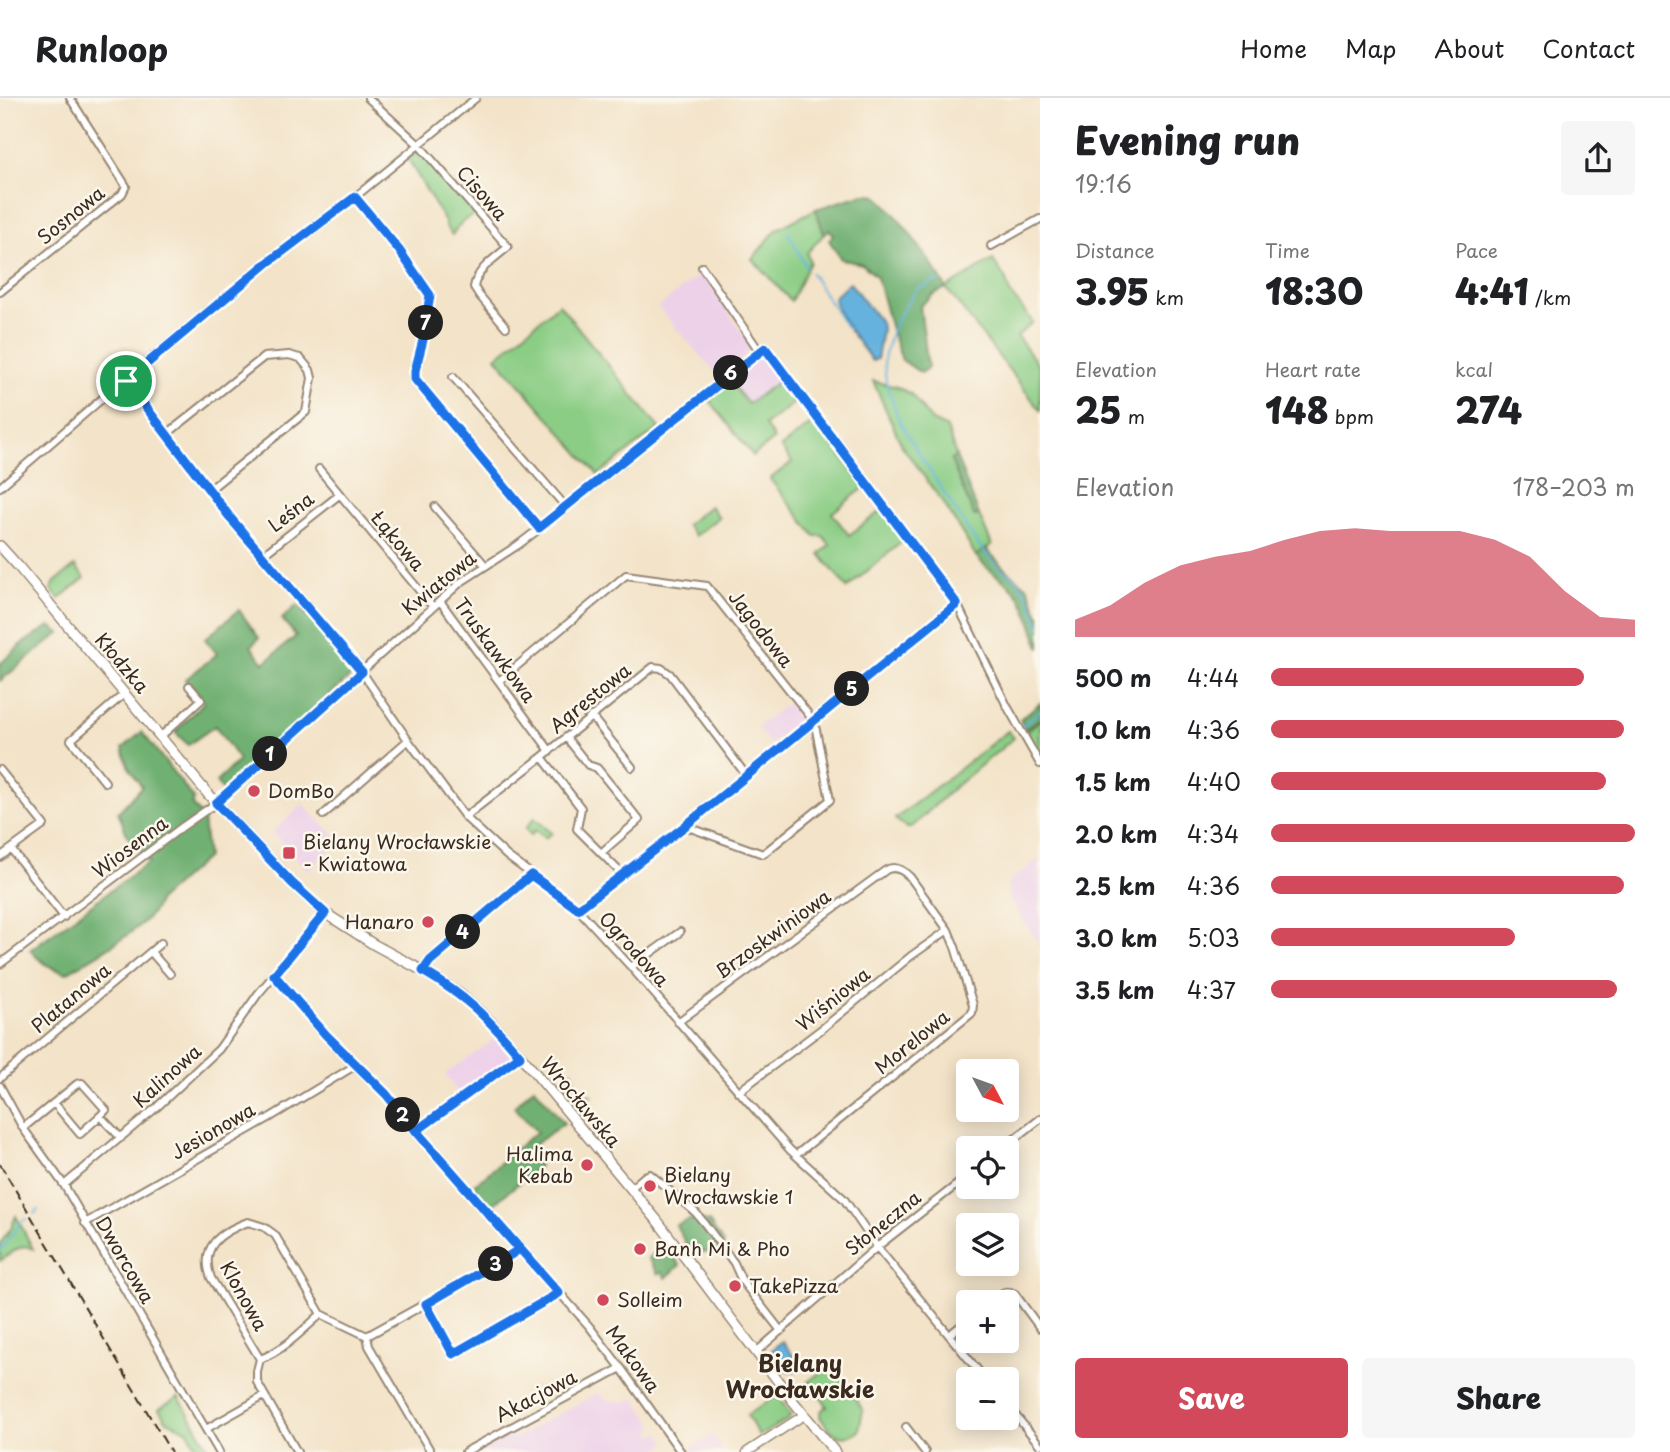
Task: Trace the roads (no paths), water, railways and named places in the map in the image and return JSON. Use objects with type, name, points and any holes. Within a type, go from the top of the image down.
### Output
[{"type":"main road","name":"Kłodzka","points":[[0,546],[216,803]]},
{"type":"main road","name":"Wrocławska","points":[[216,803],[292,883],[325,913],[460,994],[477,1009],[631,1188],[835,1452]]},
{"type":"street","name":"Sosnowa","points":[[0,292],[122,194],[126,186],[70,98]]},
{"type":"street","points":[[368,98],[419,145]]},
{"type":"street","points":[[0,487],[61,433],[266,264],[355,197],[476,98]]},
{"type":"street","name":"Cisowa","points":[[419,145],[508,247],[484,267],[474,286],[478,295],[506,327]]},
{"type":"street","points":[[355,197],[399,250],[430,295],[415,379],[539,528]]},
{"type":"street","points":[[991,246],[1040,219]]},
{"type":"street","points":[[702,267],[762,350],[957,604],[1007,706],[1040,764]]},
{"type":"street","name":"Kwiatowa","points":[[216,803],[461,582],[517,545],[762,350]]},
{"type":"street","points":[[167,434],[264,357],[289,355],[300,358],[310,370],[312,378],[306,412],[209,490]]},
{"type":"street","points":[[453,377],[566,507]]},
{"type":"street","name":"Ogrodowa","points":[[126,381],[209,490],[362,672],[465,817],[531,875],[578,909],[738,1092],[796,1155],[844,1199],[877,1247],[975,1367]]},
{"type":"street","name":"Łąkowa","points":[[319,469],[433,607]]},
{"type":"street","name":"Leśna","points":[[262,555],[340,495]]},
{"type":"street","points":[[435,507],[485,565]]},
{"type":"street","name":"Jagodowa","points":[[499,681],[626,575],[707,586],[813,720]]},
{"type":"street","name":"Truskawkowa","points":[[440,601],[550,751]]},
{"type":"street","points":[[578,909],[685,826],[957,604]]},
{"type":"street","name":"Agrestowa","points":[[465,817],[653,667],[661,668],[670,674],[746,775]]},
{"type":"street","points":[[160,737],[201,700],[189,686]]},
{"type":"street","points":[[105,782],[71,740],[124,694]]},
{"type":"street","points":[[591,716],[632,767]]},
{"type":"street","points":[[685,826],[763,854],[830,800],[813,720]]},
{"type":"street","points":[[566,737],[588,765],[597,768],[639,820],[601,853]]},
{"type":"street","points":[[323,815],[408,740]]},
{"type":"street","points":[[542,757],[581,808],[577,829],[623,875]]},
{"type":"street","points":[[0,770],[44,825],[0,857]]},
{"type":"street","name":"Wiosenna","points":[[0,964],[216,803]]},
{"type":"street","points":[[11,849],[64,917]]},
{"type":"street","name":"Morelowa","points":[[796,1155],[972,1013],[973,1005],[948,929],[905,872],[891,867],[886,870]]},
{"type":"street","name":"Brzoskwiniowa","points":[[678,1022],[886,870]]},
{"type":"street","points":[[423,971],[443,949],[531,875]]},
{"type":"street","points":[[274,975],[325,913]]},
{"type":"street","name":"Wiśniowa","points":[[738,1092],[948,929]]},
{"type":"street","points":[[631,967],[680,932]]},
{"type":"street","name":"Platanowa","points":[[0,1077],[161,943]]},
{"type":"street","points":[[151,952],[170,974]]},
{"type":"street","name":"Makowa","points":[[274,975],[326,1035],[386,1094],[589,1326],[681,1452]]},
{"type":"street","name":"Kalinowa","points":[[64,1185],[121,1138],[219,1049],[274,975]]},
{"type":"street","points":[[416,1131],[520,1056]]},
{"type":"street","name":"Jesionowa","points":[[85,1223],[356,1065]]},
{"type":"street","points":[[23,1128],[78,1083],[82,1083],[106,1110],[80,1134],[54,1104]]},
{"type":"street","name":"Dworcowa","points":[[0,1086],[23,1128],[64,1185],[219,1452]]},
{"type":"street","points":[[100,1115],[121,1138]]},
{"type":"street","points":[[1018,1136],[1040,1119]]},
{"type":"street","points":[[631,1188],[650,1174],[696,1213],[734,1263],[742,1281],[781,1331]]},
{"type":"street","name":"Słoneczna","points":[[756,1352],[877,1247],[956,1185]]},
{"type":"street","name":"Klonowa","points":[[260,1359],[211,1278],[207,1259],[211,1246],[218,1238],[248,1222],[270,1230],[321,1314]]},
{"type":"street","points":[[368,1336],[519,1249]]},
{"type":"street","points":[[426,1304],[453,1354],[559,1293]]},
{"type":"street","points":[[1019,1299],[1040,1328]]},
{"type":"street","points":[[297,1452],[257,1382],[260,1359],[300,1334],[321,1314],[368,1336]]},
{"type":"street","points":[[949,1335],[956,1330]]},
{"type":"street","points":[[368,1336],[369,1346],[431,1452]]},
{"type":"street","name":"Akacjowa","points":[[465,1452],[621,1368]]},
{"type":"street","points":[[206,1429],[263,1394]]},
{"type":"street","points":[[747,1452],[804,1415]]},
{"type":"street","points":[[1019,1420],[1040,1445]]},
{"type":"street","points":[[906,1427],[925,1452]]},
{"type":"water","points":[[850,283],[881,323],[877,359],[872,361],[835,304],[834,297]]},
{"type":"water","points":[[782,1341],[802,1367],[798,1370],[788,1371],[772,1350]]},
{"type":"waterway","points":[[788,232],[806,267]]},
{"type":"waterway","points":[[811,273],[846,327]]},
{"type":"waterway","points":[[938,280],[917,289],[892,329],[884,359],[886,382],[899,420],[916,449],[976,542],[1000,569],[1017,579],[1030,599],[1040,628]]},
{"type":"waterway","points":[[1022,726],[1040,711]]},
{"type":"waterway","points":[[34,1214],[38,1210]]},
{"type":"waterway","points":[[0,1251],[26,1219]]},
{"type":"railway","points":[[0,1164],[171,1452]]},
{"type":"place","name":"DomBo","points":[[254,791]]},
{"type":"place","name":"Bielany Wrocławskie - Kwiatowa","points":[[289,853]]},
{"type":"place","name":"Hanaro","points":[[428,922]]},
{"type":"place","name":"Halima Kebab","points":[[587,1165]]},
{"type":"place","name":"Bielany Wrocławskie 1","points":[[650,1186]]},
{"type":"place","name":"Banh Mi & Pho","points":[[640,1249]]},
{"type":"place","name":"TakePizza","points":[[735,1286]]},
{"type":"place","name":"Solleim","points":[[603,1300]]},
{"type":"district","name":"Bielany Wrocławskie","points":[[800,1377]]}]
